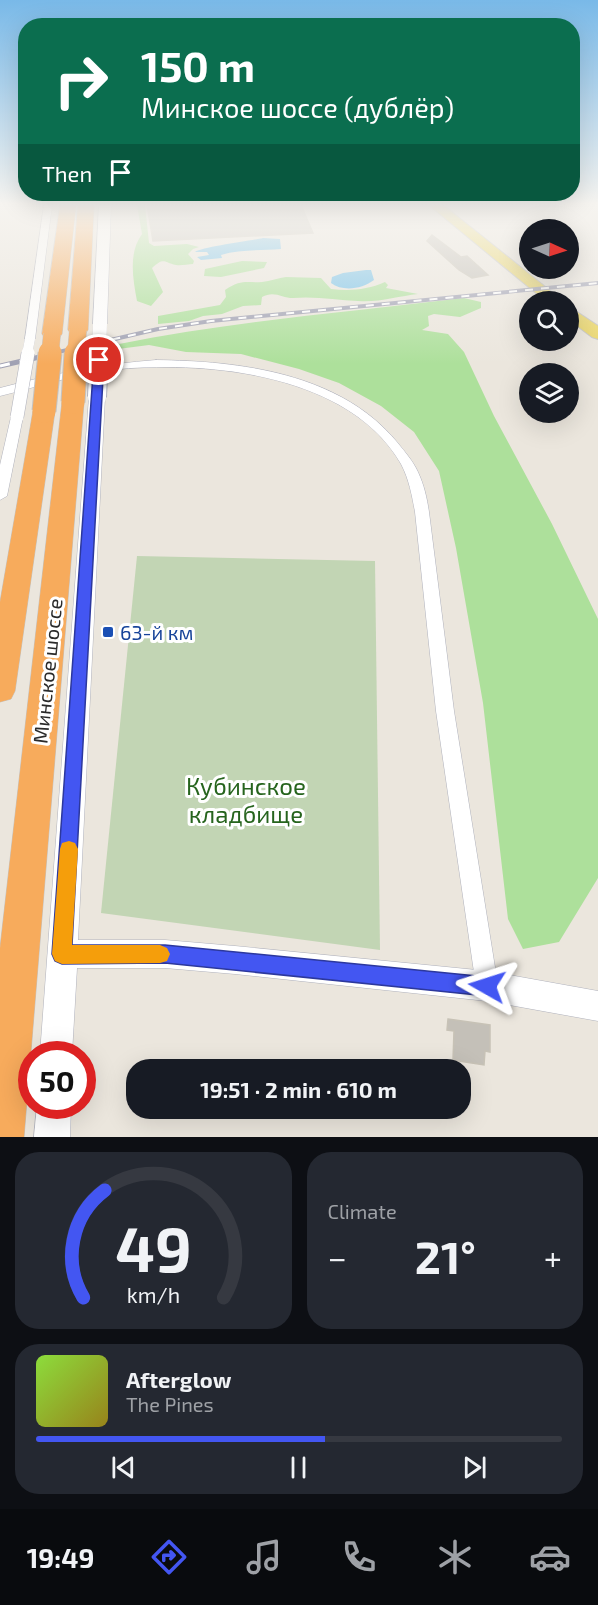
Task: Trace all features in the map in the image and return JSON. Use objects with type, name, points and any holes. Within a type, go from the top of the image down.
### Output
[{"type":"highway","name":"Минское шоссе","points":[[0,691],[71,403],[52,334],[61,258]]},
{"type":"highway","name":"Минское шоссе","points":[[2,1137],[78,330],[83,258]]},
{"type":"main road","points":[[58,1041],[62,954],[71,403],[100,324],[103,258]]},
{"type":"main road","points":[[502,258],[543,291]]},
{"type":"main road","points":[[579,319],[598,334]]},
{"type":"main road","points":[[62,954],[165,954],[487,986],[598,1006]]},
{"type":"main road","points":[[52,1137],[53,1119]]},
{"type":"street","points":[[0,496],[17,417],[41,258]]},
{"type":"street","points":[[0,392],[36,382],[119,366],[194,364],[230,368],[266,374],[329,395],[361,413],[387,436],[407,463],[420,503],[445,711],[487,986]]},
{"type":"green space","points":[[133,258],[191,258],[194,261],[193,264],[178,265],[161,261],[152,268],[163,292],[151,306],[137,301]]},
{"type":"green space","points":[[242,261],[267,262],[264,268],[221,277],[204,276],[205,269]]},
{"type":"green space","points":[[286,277],[321,278],[331,289],[338,290],[365,288],[385,282],[388,285],[386,288],[418,294],[365,301],[289,298],[270,294],[262,297],[261,305],[243,306],[222,314],[203,316],[189,321],[158,324],[158,316],[220,305],[226,297],[225,290],[236,284]]},
{"type":"green space","points":[[464,298],[481,302],[481,308],[460,317],[434,314],[428,316],[429,326],[422,330],[448,334],[464,352],[494,416],[552,524],[598,619],[598,878],[559,942],[523,949],[508,919],[483,703],[456,548],[439,471],[414,432],[381,406],[339,383],[299,369],[241,354],[186,352],[149,345],[118,349],[119,344],[204,329]]},
{"type":"green space","name":"Кубинское кладбище","points":[[137,556],[375,561],[380,950],[101,913]]},
{"type":"water","points":[[371,270],[374,280],[364,286],[341,288],[331,283],[332,277]]},
{"type":"building","points":[[446,258],[469,258],[488,275],[472,278]]},
{"type":"building","points":[[448,1019],[490,1025],[490,1052],[485,1051],[484,1065],[471,1063],[471,1059],[453,1059],[454,1031],[447,1030]]},
{"type":"railway","points":[[50,354],[158,329],[211,321],[598,283]]},
{"type":"railway","points":[[0,366],[57,353]]},
{"type":"slow traffic","points":[[69,849],[62,954],[160,954]]},
{"type":"place","name":"63-й км","points":[[108,632]]},
{"type":"route","points":[[99,360],[62,954],[165,954],[487,986]]}]
